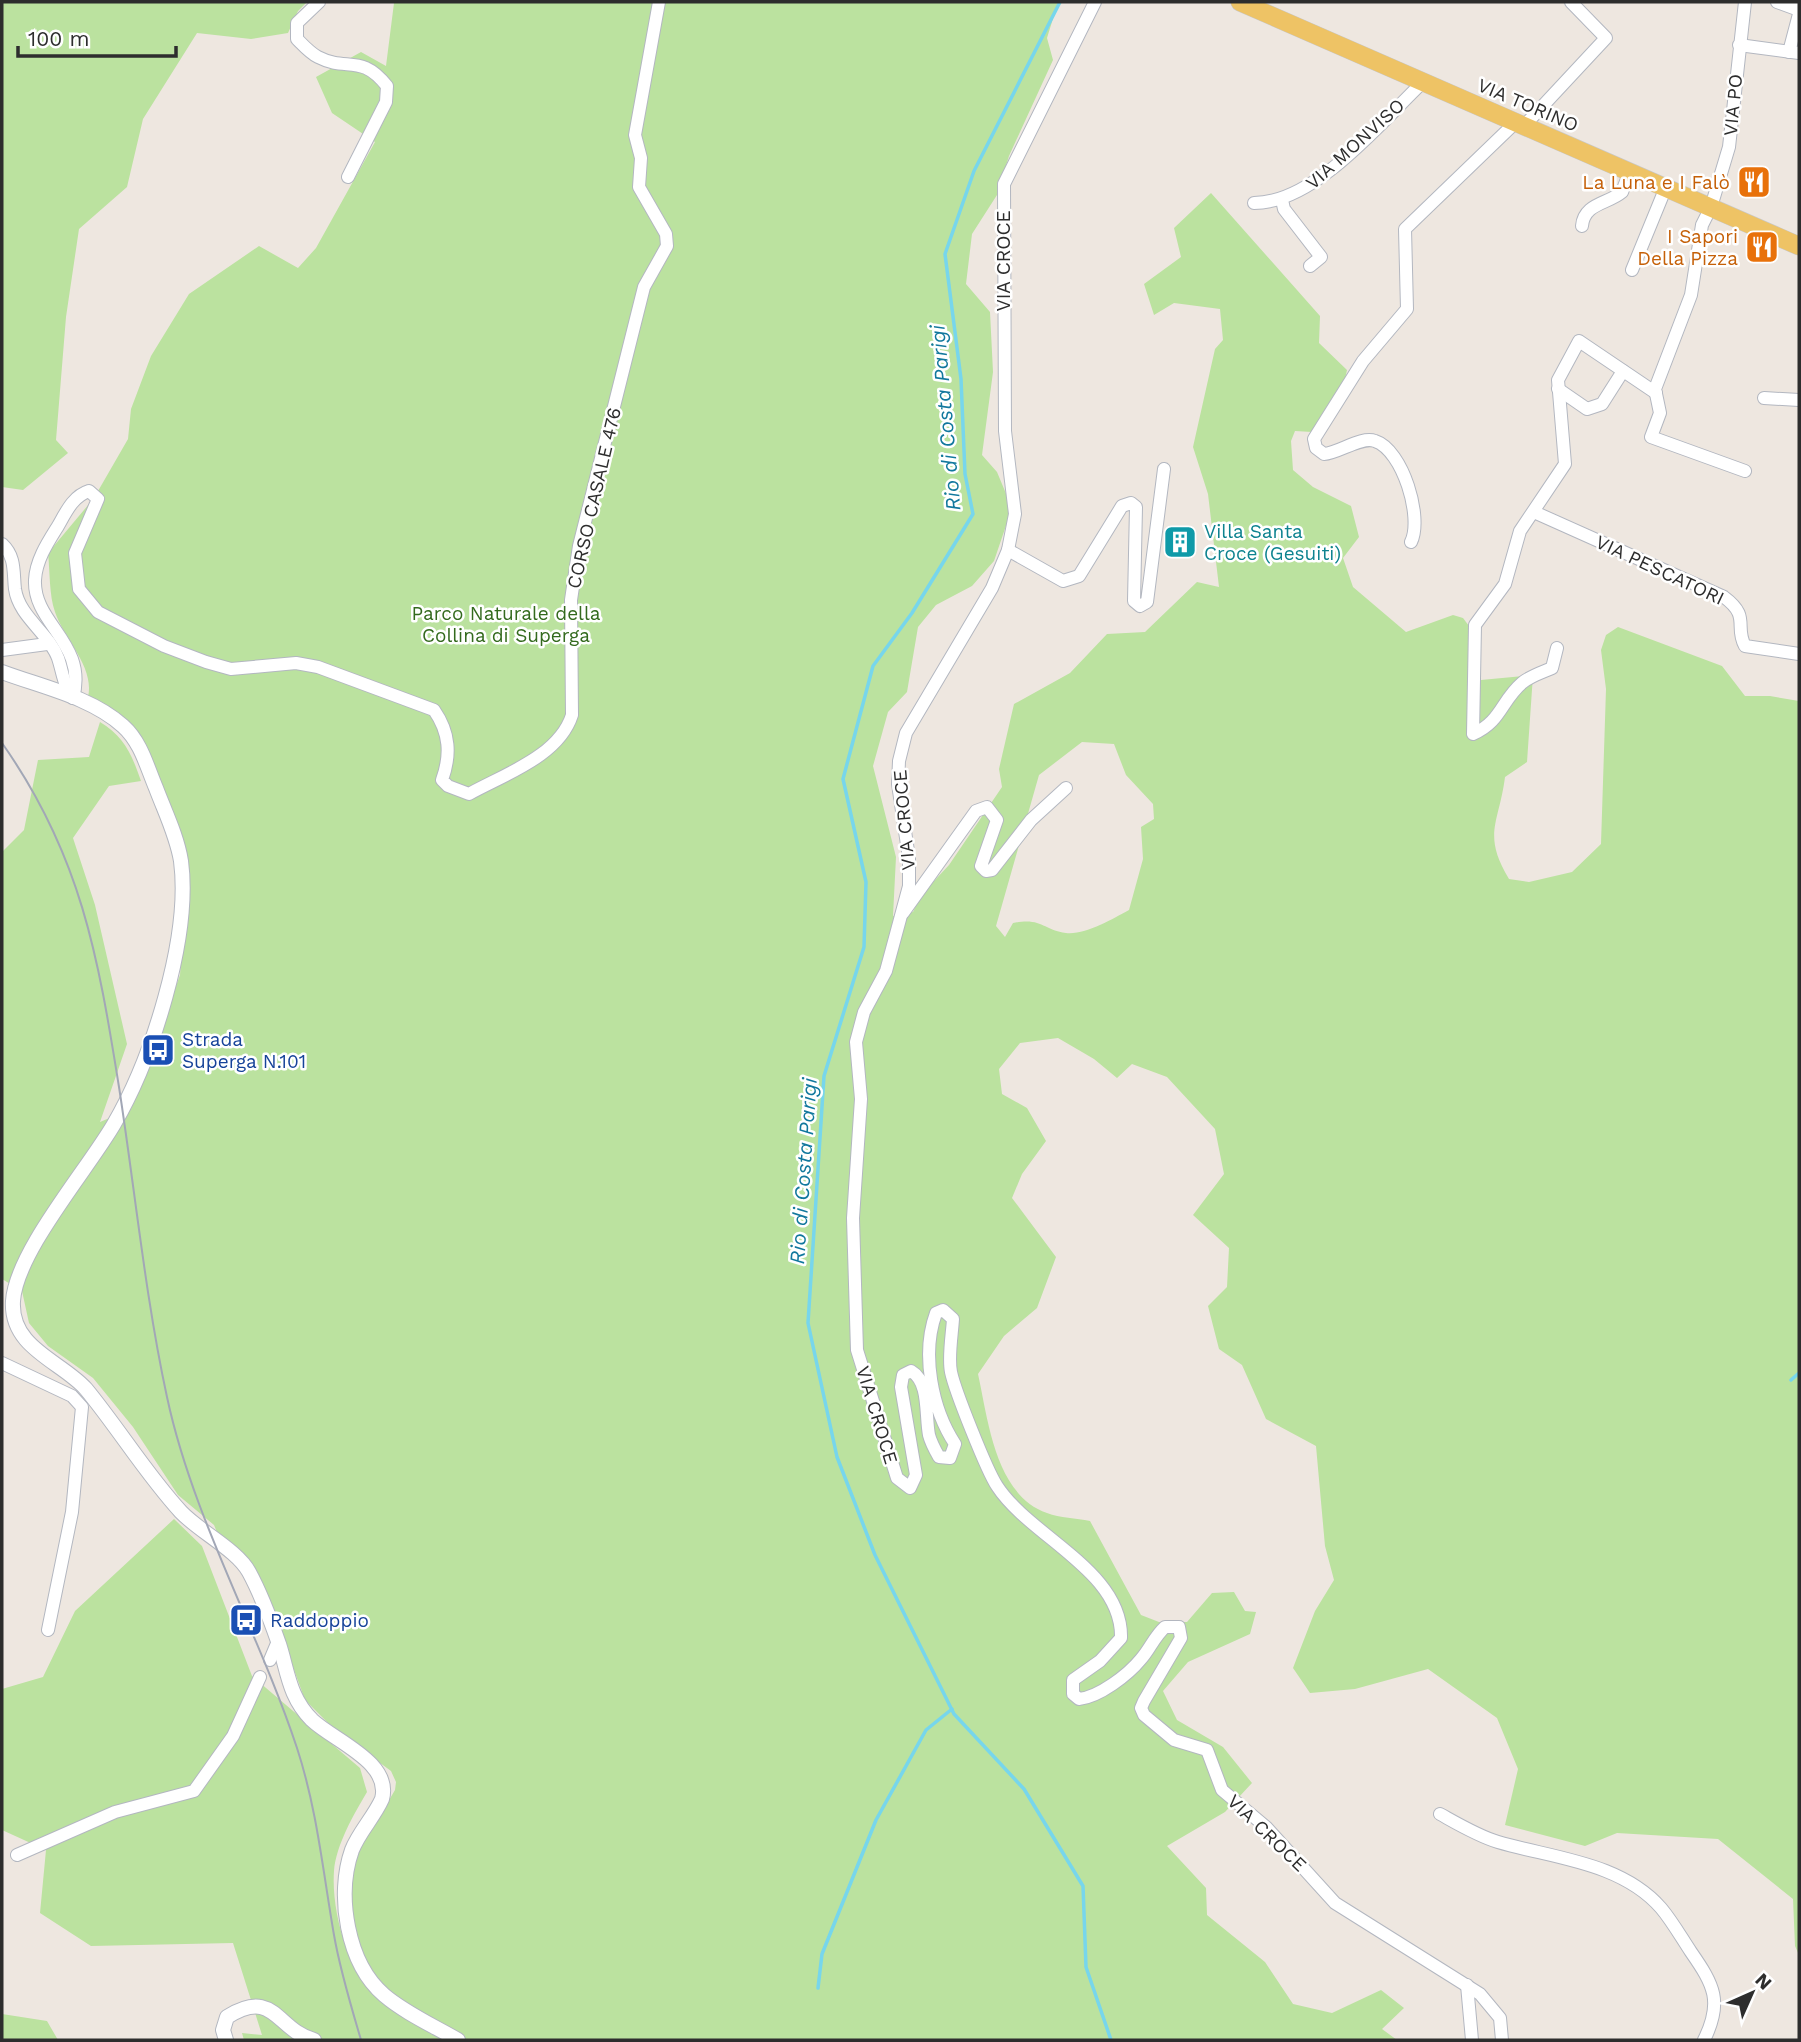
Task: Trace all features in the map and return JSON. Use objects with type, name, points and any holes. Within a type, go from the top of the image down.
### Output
[{"type":"main road","name":"VIA TORINO","points":[[1240,2],[1799,246]]},
{"type":"street","points":[[319,2],[298,23],[297,38],[318,57],[357,64],[372,70],[387,86],[386,102],[348,177]]},
{"type":"street","name":"CORSO CASALE 476","points":[[73,698],[76,664],[36,595],[35,578],[43,550],[72,502],[89,491],[98,499],[75,553],[79,589],[98,612],[164,646],[231,669],[296,663],[318,667],[435,710],[441,720],[450,753],[442,780],[447,786],[469,794],[553,747],[566,733],[572,715],[571,600],[579,547],[644,287],[667,246],[666,234],[639,187],[641,158],[635,135],[659,2]]},
{"type":"street","name":"VIA CROCE","points":[[1095,2],[1004,184],[1005,431],[1015,514],[1009,550],[992,588],[906,733],[899,761],[898,784],[909,858],[909,886],[886,971],[864,1012],[856,1042],[861,1099],[853,1219],[857,1350],[897,1478],[905,1487],[914,1486],[914,1462],[901,1387],[903,1375],[911,1371],[919,1375],[930,1438],[939,1457],[950,1458],[955,1444],[943,1425],[936,1404],[930,1363],[936,1313],[943,1310],[953,1319],[951,1371],[996,1485],[1029,1522],[1097,1580],[1121,1623],[1121,1638],[1100,1661],[1073,1681],[1073,1694],[1079,1699],[1085,1698],[1112,1683],[1142,1658],[1165,1627],[1179,1627],[1181,1638],[1144,1700],[1141,1708],[1144,1715],[1174,1740],[1207,1750],[1222,1790],[1266,1827],[1335,1903],[1467,1984],[1494,2007],[1500,2018],[1502,2040]]},
{"type":"street","points":[[1411,542],[1416,533],[1414,502],[1387,448],[1374,440],[1337,453],[1324,454],[1316,448],[1314,439],[1363,361],[1407,309],[1403,237],[1405,229],[1520,124],[1606,38],[1571,2]]},
{"type":"street","name":"VIA PO","points":[[1711,207],[1729,147],[1745,2]]},
{"type":"street","points":[[1739,45],[1794,52],[1799,12],[1777,2]]},
{"type":"street","name":"VIA MONVISO","points":[[1254,203],[1282,200],[1314,184],[1423,82]]},
{"type":"street","points":[[1582,226],[1583,218],[1593,206],[1622,191],[1630,171]]},
{"type":"street","points":[[1632,270],[1666,187]]},
{"type":"street","name":"VIA MONVISO","points":[[1282,200],[1284,209],[1321,257],[1310,266]]},
{"type":"street","points":[[1711,207],[1702,225],[1690,295],[1656,393],[1660,413],[1651,437],[1745,471]]},
{"type":"street","points":[[1556,648],[1552,668],[1524,681],[1507,698],[1490,727],[1473,734],[1475,625],[1505,584],[1520,531],[1556,473],[1565,464],[1558,380],[1579,341],[1656,393]]},
{"type":"street","points":[[1559,389],[1587,409],[1602,404],[1623,371]]},
{"type":"street","points":[[1764,398],[1799,400]]},
{"type":"street","points":[[1009,550],[1063,582],[1070,580],[1079,576],[1122,506],[1131,503],[1136,507],[1134,601],[1140,606],[1147,602],[1164,470]]},
{"type":"street","name":"VIA PESCATORI","points":[[1534,512],[1724,597],[1732,603],[1743,622],[1742,640],[1745,646],[1799,654]]},
{"type":"street","points":[[2,544],[13,559],[15,591],[28,618],[57,657],[63,683],[73,698]]},
{"type":"street","points":[[2,650],[47,644]]},
{"type":"street","points":[[2,672],[103,711],[122,725],[141,750],[179,853],[182,889],[180,916],[162,1005],[130,1095],[36,1244],[7,1306],[33,1349],[83,1385],[181,1512],[244,1565],[278,1641],[296,1700],[313,1721],[374,1768],[383,1783],[382,1799],[352,1849],[344,1884],[344,1916],[365,1970],[385,1996],[458,2040]]},
{"type":"street","points":[[900,915],[907,911],[976,811],[987,807],[998,820],[981,866],[986,871],[992,870],[1031,820],[1066,788]]},
{"type":"street","points":[[2,1363],[72,1396],[82,1407],[72,1513],[48,1630]]},
{"type":"street","points":[[270,1660],[278,1641]]},
{"type":"street","points":[[17,1855],[115,1812],[194,1791],[233,1737],[260,1676]]},
{"type":"street","points":[[1440,1814],[1497,1842],[1546,1852],[1608,1872],[1637,1888],[1660,1907],[1712,1986],[1715,2015],[1704,2040]]},
{"type":"street","points":[[1467,1984],[1472,2040]]},
{"type":"street","points":[[226,2040],[223,2030],[227,2017],[244,2006],[270,2008],[314,2040]]},
{"type":"green space","points":[[2,2],[307,2],[298,11],[288,33],[251,39],[197,33],[143,119],[127,187],[79,229],[66,317],[56,440],[68,453],[23,490],[2,487]]},
{"type":"green space","name":"Parco Naturale della Collina di Superga","points":[[1062,2],[1055,12],[1047,38],[1053,60],[1009,156],[997,195],[972,234],[966,284],[990,312],[993,372],[982,455],[997,472],[1012,508],[994,561],[972,586],[936,605],[918,627],[907,692],[888,712],[873,766],[896,857],[893,916],[913,912],[921,895],[949,865],[1002,787],[999,769],[1014,704],[1070,673],[1107,634],[1145,632],[1197,582],[1219,587],[1208,494],[1193,447],[1215,349],[1223,340],[1220,309],[1174,303],[1154,315],[1144,284],[1181,257],[1174,228],[1211,193],[1320,316],[1319,343],[1347,370],[1338,411],[1312,432],[1295,431],[1291,441],[1293,470],[1313,487],[1351,506],[1359,537],[1343,558],[1353,587],[1406,632],[1453,615],[1463,618],[1478,638],[1481,680],[1533,675],[1527,762],[1505,777],[1495,829],[1496,851],[1509,879],[1529,882],[1572,872],[1601,844],[1606,689],[1601,650],[1606,635],[1618,627],[1722,666],[1745,696],[1770,696],[1799,701],[1799,1955],[1795,1946],[1793,1899],[1718,1839],[1617,1833],[1585,1846],[1505,1825],[1518,1769],[1497,1718],[1428,1669],[1355,1689],[1310,1693],[1293,1668],[1315,1611],[1334,1580],[1325,1546],[1316,1446],[1266,1419],[1242,1365],[1219,1349],[1208,1306],[1227,1287],[1229,1248],[1193,1215],[1224,1174],[1215,1129],[1167,1077],[1132,1064],[1117,1078],[1094,1059],[1058,1038],[1020,1043],[999,1069],[1002,1094],[1027,1108],[1046,1141],[1022,1174],[1012,1198],[1056,1257],[1037,1308],[1004,1336],[978,1374],[997,1454],[1016,1490],[1030,1504],[1052,1515],[1090,1521],[1141,1615],[1159,1622],[1187,1622],[1212,1593],[1234,1592],[1245,1611],[1256,1612],[1250,1634],[1188,1662],[1163,1691],[1177,1720],[1223,1747],[1252,1783],[1225,1812],[1167,1846],[1206,1888],[1207,1915],[1265,1962],[1293,2004],[1332,2013],[1381,1990],[1404,2008],[1382,2029],[1397,2040],[244,2040],[242,2033],[262,2035],[233,1943],[91,1946],[40,1913],[46,1850],[2,1830],[2,1689],[43,1677],[75,1611],[174,1519],[202,1546],[252,1676],[360,1768],[367,1792],[338,1851],[334,1888],[339,1925],[352,1961],[372,1991],[385,2002],[360,1946],[350,1908],[349,1889],[351,1869],[358,1849],[395,1790],[396,1782],[391,1771],[334,1729],[305,1700],[273,1612],[221,1542],[214,1525],[178,1495],[133,1427],[93,1378],[48,1346],[29,1323],[22,1291],[2,1279],[2,852],[24,830],[38,760],[89,757],[100,722],[115,733],[130,755],[141,781],[109,786],[73,838],[95,905],[127,1044],[100,1122],[131,1109],[180,975],[185,897],[144,743],[88,697],[89,686],[83,664],[59,622],[53,605],[48,553],[94,498],[128,439],[131,409],[151,356],[189,294],[259,246],[298,268],[316,248],[375,142],[332,113],[316,77],[361,52],[386,66],[394,3]],"holes":[[[1082,742],[1114,744],[1126,775],[1153,804],[1154,819],[1141,827],[1143,859],[1129,910],[1099,926],[1074,933],[1030,922],[1013,923],[1005,937],[996,926],[1039,775]]]},
{"type":"green space","points":[[2,2014],[47,2021],[58,2040],[2,2040]]},
{"type":"waterway","name":"Rio di Costa Parigi","points":[[1060,2],[974,171],[945,254],[961,379],[965,474],[973,514],[912,613],[873,666],[843,779],[866,882],[864,947],[824,1076],[808,1323],[837,1457],[875,1555],[954,1714],[1024,1789],[1083,1886],[1086,1967],[1111,2040]]},
{"type":"waterway","points":[[1791,1380],[1799,1373]]},
{"type":"waterway","points":[[818,1988],[822,1954],[876,1820],[926,1730],[952,1709]]},
{"type":"tram line","points":[[2,743],[51,826],[68,867],[94,950],[125,1126],[159,1359],[178,1442],[209,1531],[264,1661],[297,1748],[315,1817],[339,1961],[361,2040]]},
{"type":"place","name":"La Luna e I Falò","points":[[1754,182]]},
{"type":"place","name":"I Sapori Della Pizza","points":[[1762,247]]},
{"type":"place","name":"Villa Santa Croce (Gesuiti)","points":[[1180,542]]},
{"type":"place","name":"Strada Superga N.101","points":[[158,1050]]},
{"type":"place","name":"Raddoppio","points":[[246,1620]]}]
